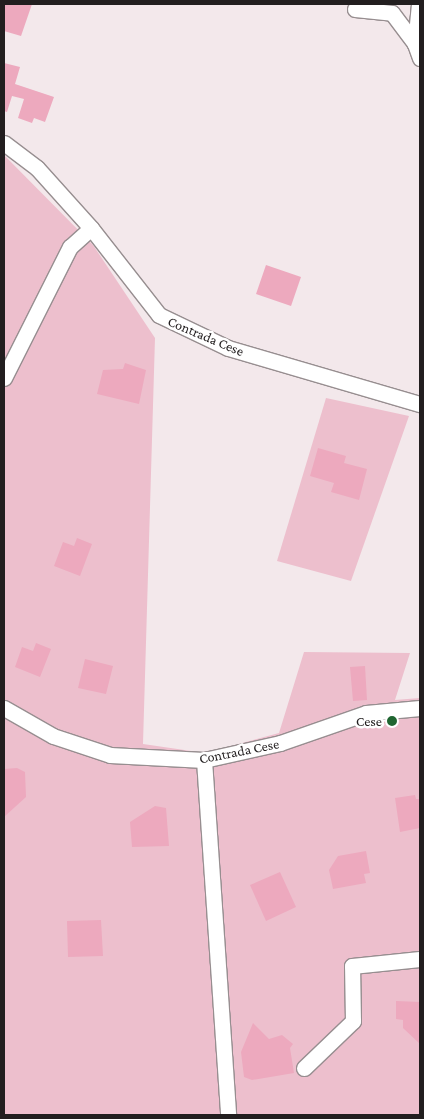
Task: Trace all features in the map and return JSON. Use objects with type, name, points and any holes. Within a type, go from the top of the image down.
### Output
[{"type":"street","points":[[418,51],[419,4]]},
{"type":"street","points":[[355,9],[392,13],[418,51]]},
{"type":"street","name":"Contrada Cese","points":[[4,143],[37,168],[90,228],[159,315],[177,326],[228,348],[294,369],[420,404]]},
{"type":"street","points":[[4,378],[70,247],[90,228]]},
{"type":"street","name":"Contrada Cese","points":[[4,708],[54,736],[110,754],[204,760],[280,743],[366,714],[420,708]]},
{"type":"street","points":[[204,760],[228,1115]]},
{"type":"street","points":[[304,1068],[353,1021],[352,966],[420,959]]},
{"type":"shaded area","points":[[4,155],[93,245],[155,338],[143,744],[205,753],[279,733],[304,652],[410,653],[395,700],[420,698],[420,1115],[4,1115]]},
{"type":"shaded area","points":[[326,398],[409,416],[351,581],[277,561]]},
{"type":"building","points":[[4,4],[32,4],[21,36],[4,31]]},
{"type":"building","points":[[4,63],[20,67],[15,84],[54,97],[45,122],[34,118],[32,123],[18,118],[24,99],[12,96],[7,112],[4,111]]},
{"type":"building","points":[[266,265],[301,277],[291,306],[256,294]]},
{"type":"building","points":[[125,363],[146,370],[139,404],[97,394],[103,370],[123,369]]},
{"type":"building","points":[[318,448],[346,456],[344,463],[367,469],[359,500],[331,492],[334,483],[310,476]]},
{"type":"building","points":[[77,538],[92,544],[80,576],[54,566],[63,542],[74,546]]},
{"type":"building","points":[[36,643],[51,649],[40,677],[15,667],[22,647],[33,651]]},
{"type":"building","points":[[85,659],[113,666],[106,694],[78,688]]},
{"type":"building","points":[[365,666],[367,700],[353,701],[350,667]]},
{"type":"building","points":[[17,768],[25,772],[26,797],[4,817],[4,769]]},
{"type":"building","points":[[415,795],[416,799],[420,799],[420,828],[400,832],[395,798]]},
{"type":"building","points":[[155,806],[166,808],[169,846],[132,847],[130,822]]},
{"type":"building","points":[[366,851],[370,873],[364,874],[366,883],[333,889],[329,870],[338,856]]},
{"type":"building","points":[[280,872],[296,907],[266,921],[250,885]]},
{"type":"building","points":[[101,920],[103,956],[68,957],[67,921]]},
{"type":"building","points":[[396,1001],[420,1002],[420,1044],[403,1028],[403,1020],[396,1019]]},
{"type":"building","points":[[253,1023],[269,1039],[282,1035],[293,1044],[290,1048],[294,1073],[252,1080],[244,1077],[241,1052]]},
{"type":"place","name":"Cese","points":[[392,721]]}]
